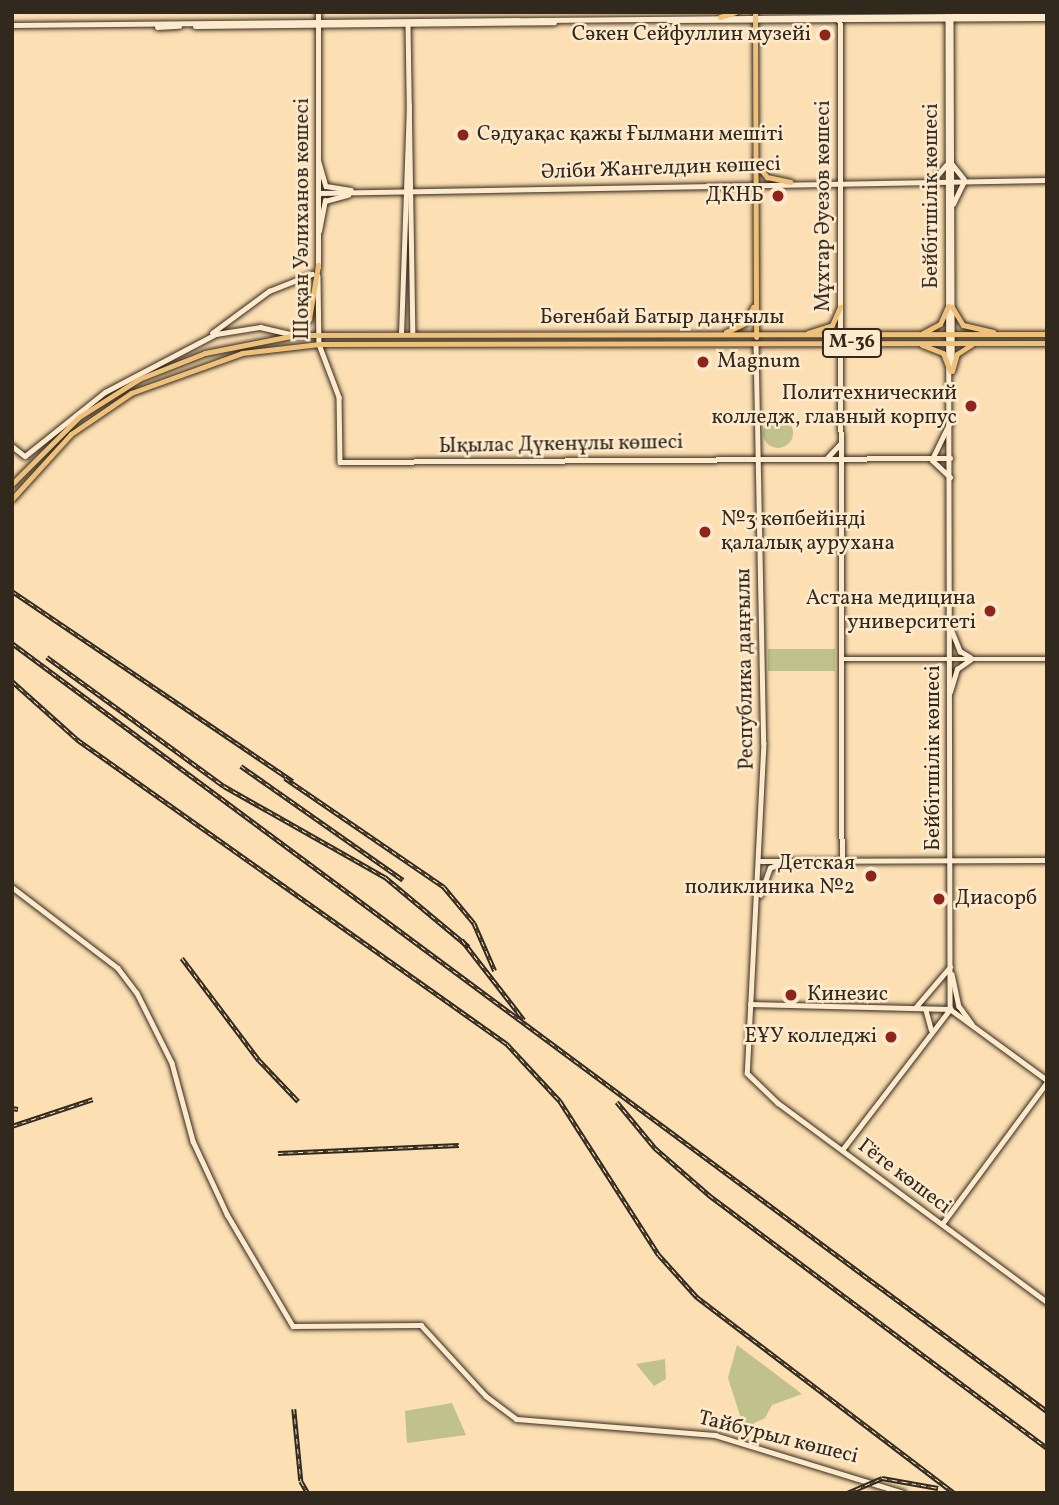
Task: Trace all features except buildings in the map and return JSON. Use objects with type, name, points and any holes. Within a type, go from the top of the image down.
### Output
[{"type":"main road","name":"Шоқан Уәлиханов көшесі","points":[[318,12],[319,344],[339,397],[340,462]]},
{"type":"main road","points":[[720,17],[735,12]]},
{"type":"main road","name":"Бейбітшілік көшесі","points":[[949,15],[950,1009]]},
{"type":"main road","name":"Бейбітшілік көшесі","points":[[949,15],[950,307]]},
{"type":"main road","points":[[408,22],[755,16]]},
{"type":"main road","points":[[12,26],[317,24],[755,16],[1047,17]]},
{"type":"main road","name":"Республика даңғылы","points":[[747,1073],[761,861],[754,183],[755,16]]},
{"type":"main road","name":"Мұхтар Әуезов көшесі","points":[[840,16],[842,861]]},
{"type":"main road","points":[[408,22],[407,309],[412,334]]},
{"type":"main road","points":[[933,180],[941,175],[948,153]]},
{"type":"main road","points":[[318,156],[326,186],[362,192]]},
{"type":"main road","points":[[754,161],[767,177],[790,182]]},
{"type":"main road","points":[[951,162],[966,180],[951,208]]},
{"type":"main road","name":"Әліби Жангелдин көшесі","points":[[318,193],[840,180],[1047,180]]},
{"type":"main road","points":[[318,233],[325,201],[362,192]]},
{"type":"main road","points":[[203,340],[247,328],[296,335],[309,319],[312,274],[318,265]]},
{"type":"main road","points":[[12,446],[26,456],[105,392],[203,340],[269,291],[312,274]]},
{"type":"main road","points":[[715,334],[746,323],[755,304]]},
{"type":"main road","points":[[802,334],[830,326],[840,307]]},
{"type":"main road","points":[[918,335],[940,324],[950,307],[969,328],[999,334]]},
{"type":"main road","points":[[401,334],[407,309]]},
{"type":"main road","name":"Бөгенбай Батыр даңғылы","points":[[12,484],[64,429],[139,379],[205,353],[296,335],[1047,334]]},
{"type":"main road","points":[[916,343],[938,350],[951,371]]},
{"type":"main road","points":[[951,371],[960,349],[976,343]]},
{"type":"main road","name":"Бөгенбай Батыр даңғылы","points":[[12,499],[72,434],[131,393],[207,361],[283,347],[319,344],[1047,343]]},
{"type":"main road","points":[[933,458],[950,421]]},
{"type":"main road","points":[[826,458],[841,442]]},
{"type":"main road","points":[[925,458],[950,477]]},
{"type":"main road","name":"Ықылас Дүкенұлы көшесі","points":[[340,462],[950,458]]},
{"type":"main road","points":[[950,625],[960,651],[981,659]]},
{"type":"main road","points":[[842,659],[1047,659]]},
{"type":"main road","points":[[950,693],[957,669],[971,659]]},
{"type":"main road","points":[[761,861],[1047,860]]},
{"type":"main road","points":[[758,903],[770,869],[789,862]]},
{"type":"main road","name":"Тайбурыл көшесі","points":[[12,887],[124,975],[162,1040],[181,1101],[240,1241],[287,1320],[299,1329],[425,1326],[486,1396],[516,1419],[715,1435],[903,1493]]},
{"type":"main road","points":[[915,1007],[950,967]]},
{"type":"main road","points":[[950,967],[959,1006],[974,1027]]},
{"type":"main road","points":[[750,1004],[950,1009],[1047,1081],[942,1224]]},
{"type":"main road","points":[[915,1007],[933,1017],[924,1040]]},
{"type":"main road","points":[[842,1150],[950,1009]]},
{"type":"main road","name":"Гёте көшесі","points":[[747,1073],[842,1150],[1045,1301]]},
{"type":"green space","points":[[778,418],[789,422],[793,433],[789,444],[778,448],[767,444],[763,433],[767,422]]},
{"type":"green space","points":[[768,649],[835,649],[835,671],[768,671]]},
{"type":"green space","points":[[737,1345],[802,1394],[772,1405],[765,1418],[744,1428],[728,1378]]},
{"type":"green space","points":[[665,1359],[666,1379],[654,1386],[636,1364]]},
{"type":"green space","points":[[452,1403],[466,1435],[407,1443],[405,1411]]},
{"type":"railway","points":[[12,591],[293,781]]},
{"type":"railway","points":[[12,643],[1047,1411]]},
{"type":"railway","points":[[47,657],[224,786],[385,877],[469,947]]},
{"type":"railway","points":[[12,681],[78,740],[507,1044],[560,1101],[659,1255],[697,1297],[954,1493]]},
{"type":"railway","points":[[241,766],[403,880]]},
{"type":"railway","points":[[285,778],[444,887],[474,923],[495,971]]},
{"type":"railway","points":[[462,940],[524,1020]]},
{"type":"railway","points":[[182,958],[259,1060],[298,1101]]},
{"type":"railway","points":[[12,1126],[93,1099]]},
{"type":"railway","points":[[617,1102],[655,1148],[709,1195],[1047,1448]]},
{"type":"railway","points":[[12,1108],[18,1109]]},
{"type":"railway","points":[[278,1153],[459,1145]]},
{"type":"railway","points":[[294,1409],[301,1481],[308,1493]]},
{"type":"railway","points":[[847,1493],[882,1478],[938,1488]]},
{"type":"place","name":"Сәкен Сейфуллин музейі","points":[[825,35]]},
{"type":"place","name":"Сәдуақас қажы Ғылмани мешіті","points":[[463,135]]},
{"type":"place","name":"ДКНБ","points":[[778,196]]},
{"type":"place","name":"Magnum","points":[[703,362]]},
{"type":"place","name":"Политехнический колледж, главный корпус","points":[[971,406]]},
{"type":"place","name":"№3 көпбейінді қалалық аурухана","points":[[705,532]]},
{"type":"place","name":"Астана медицина университеті","points":[[990,611]]},
{"type":"place","name":"Детская поликлиника №2","points":[[871,876]]},
{"type":"place","name":"Диасорб","points":[[939,899]]},
{"type":"place","name":"Кинезис","points":[[791,995]]},
{"type":"place","name":"ЕҰУ колледжі","points":[[891,1037]]}]
